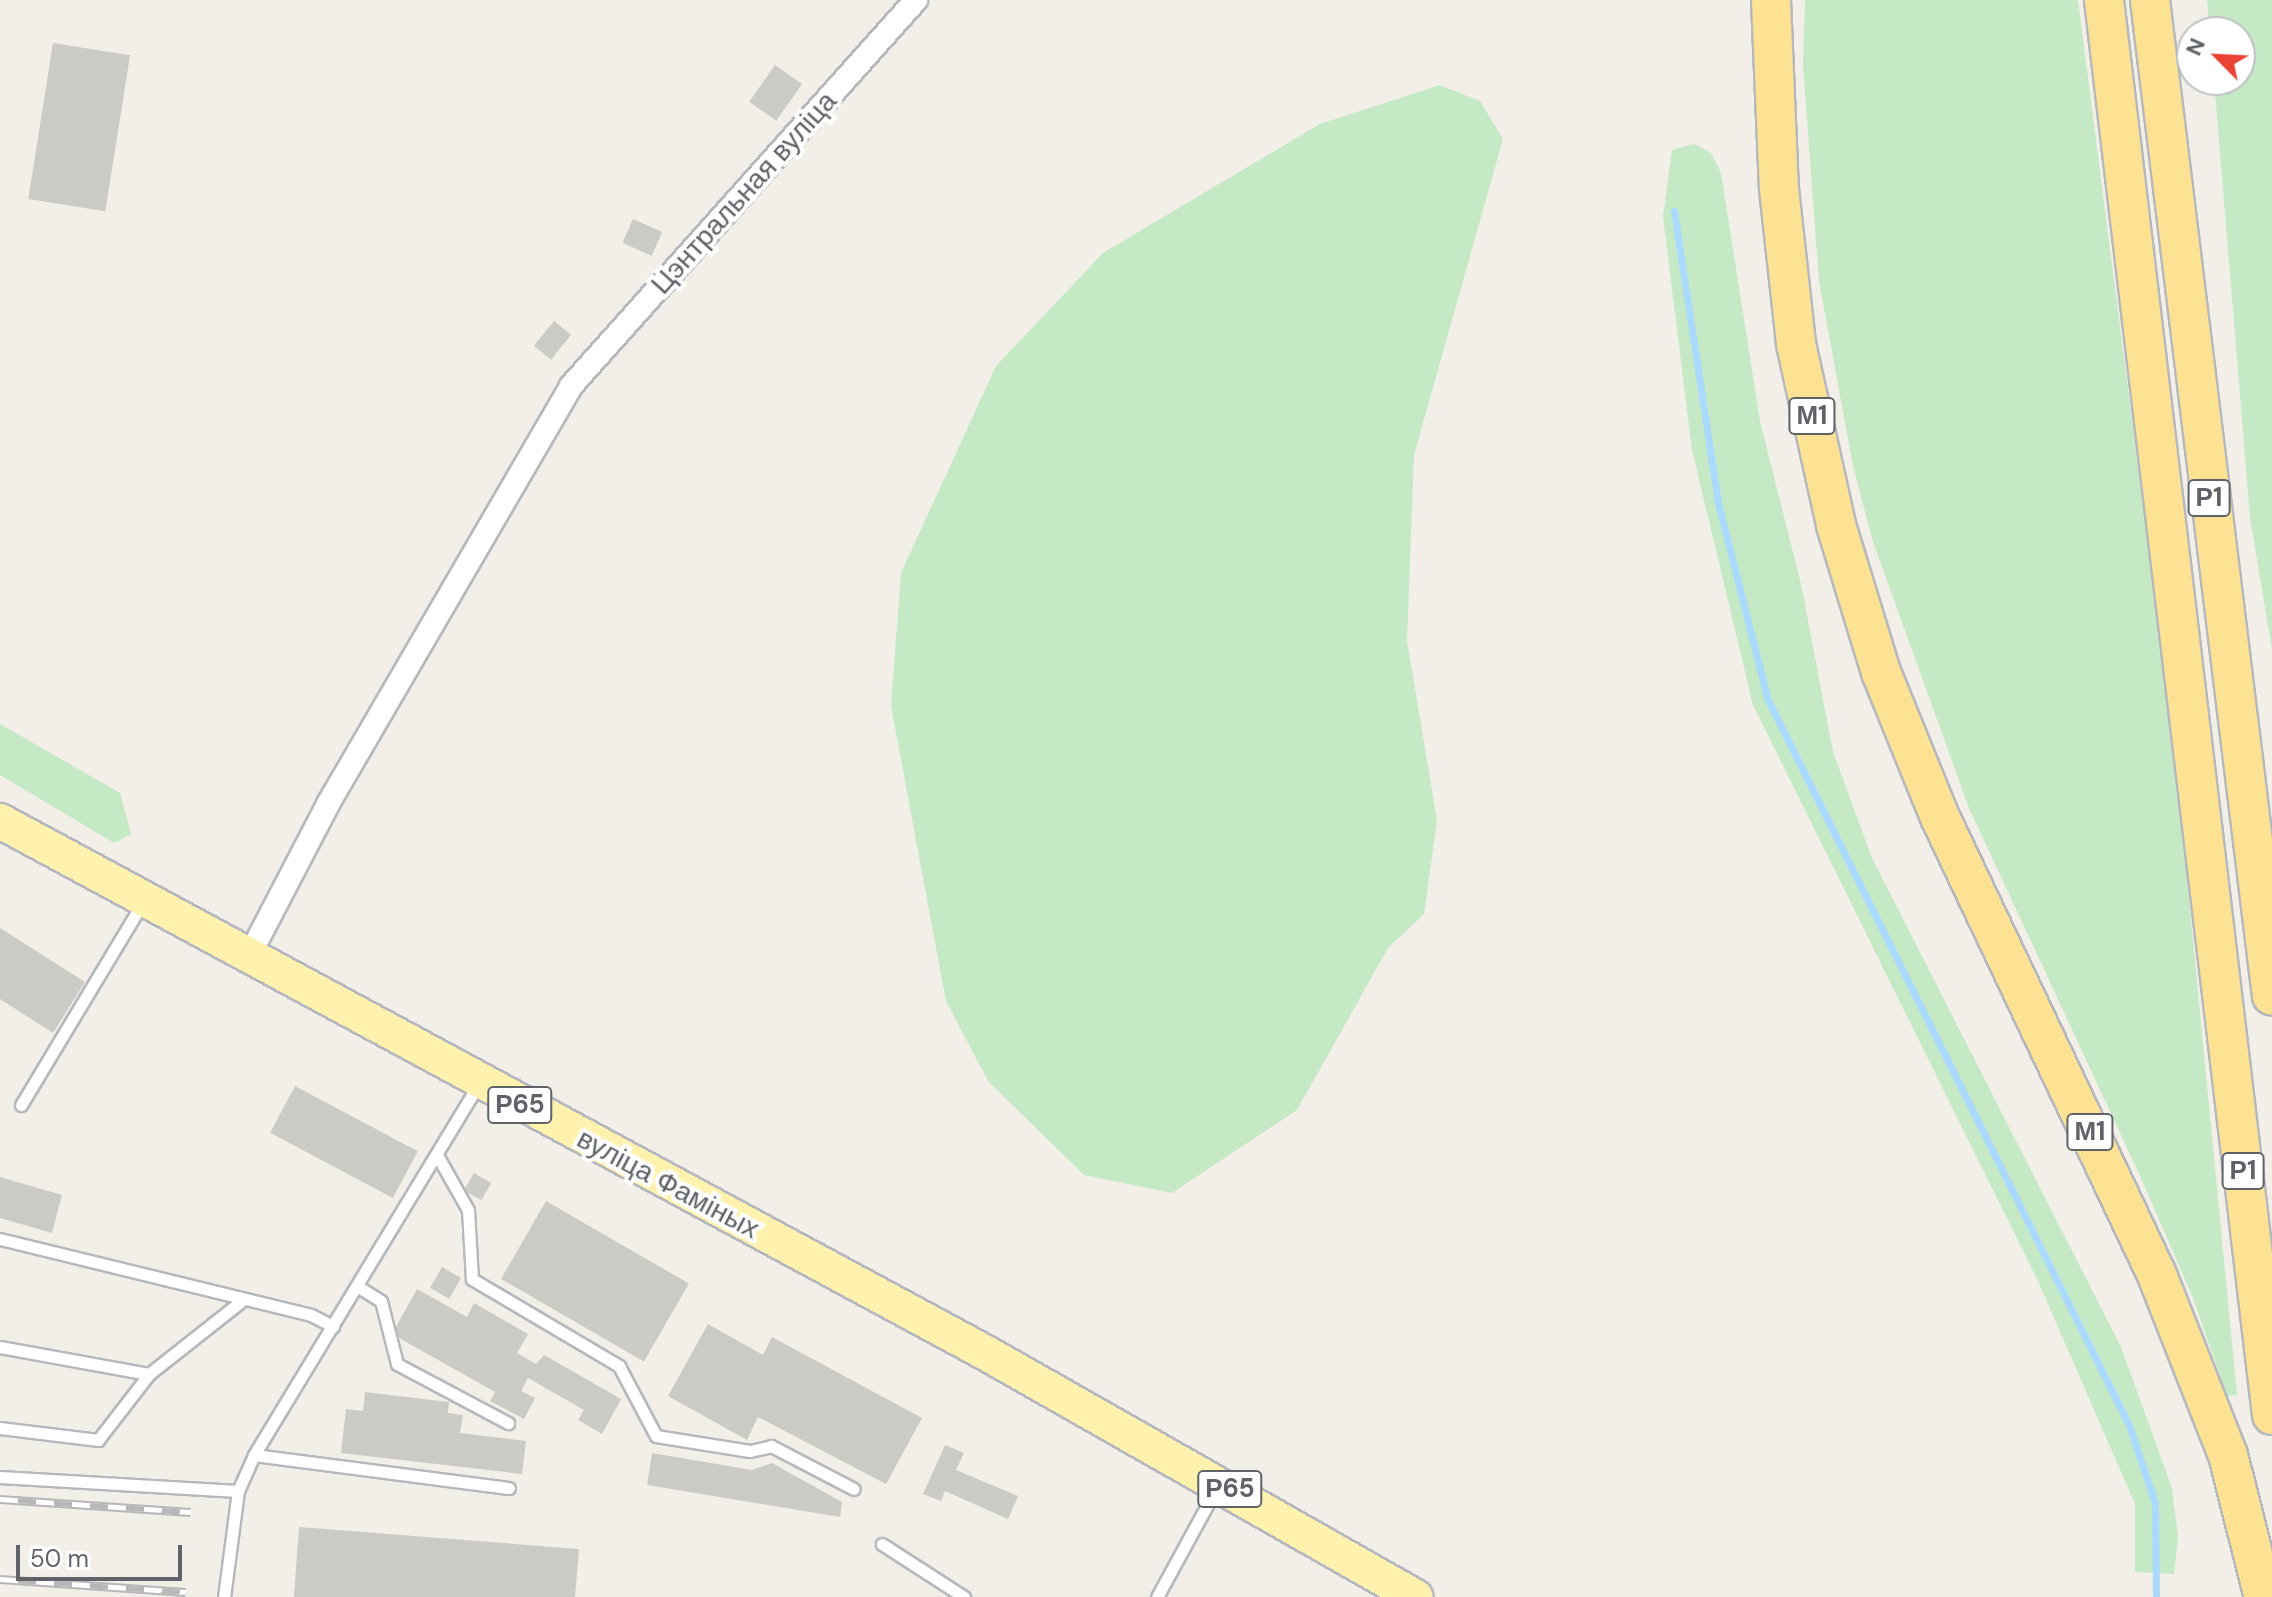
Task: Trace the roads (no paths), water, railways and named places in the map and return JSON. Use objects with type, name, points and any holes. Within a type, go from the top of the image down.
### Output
[{"type":"highway","name":"М1","points":[[1771,0],[1779,189],[1796,344],[1836,525],[1877,657],[1939,815],[2157,1275],[2228,1455],[2264,1597]]},
{"type":"highway","name":"Р1","points":[[2104,0],[2272,1415]]},
{"type":"highway","name":"Р1","points":[[2150,0],[2272,996]]},
{"type":"main road","name":"вуліца Фаміных","points":[[0,821],[1219,1482]]},
{"type":"main road","name":"Р65","points":[[1219,1482],[1416,1597]]},
{"type":"street","name":"Цэнтральная вуліца","points":[[248,958],[328,804],[571,386],[916,0]]},
{"type":"lane","points":[[21,1105],[145,900]]},
{"type":"lane","points":[[224,1597],[238,1491],[254,1455],[479,1083]]},
{"type":"lane","points":[[437,1155],[468,1210],[472,1279],[619,1366],[656,1436],[750,1451],[771,1446],[854,1489]]},
{"type":"lane","points":[[0,1239],[244,1299],[333,1326]]},
{"type":"lane","points":[[357,1286],[381,1301],[397,1364],[508,1423]]},
{"type":"lane","points":[[0,1428],[98,1440],[149,1374],[244,1299]]},
{"type":"lane","points":[[0,1347],[149,1374]]},
{"type":"lane","points":[[254,1455],[509,1488]]},
{"type":"lane","points":[[0,1477],[238,1491]]},
{"type":"lane","points":[[1157,1597],[1219,1482]]},
{"type":"lane","points":[[882,1544],[964,1597]]},
{"type":"waterway","points":[[1674,211],[1718,503],[1768,700],[2129,1425],[2155,1503],[2156,1597]]},
{"type":"railway","points":[[0,1499],[191,1512]]},
{"type":"railway","points":[[0,1579],[186,1592]]}]
